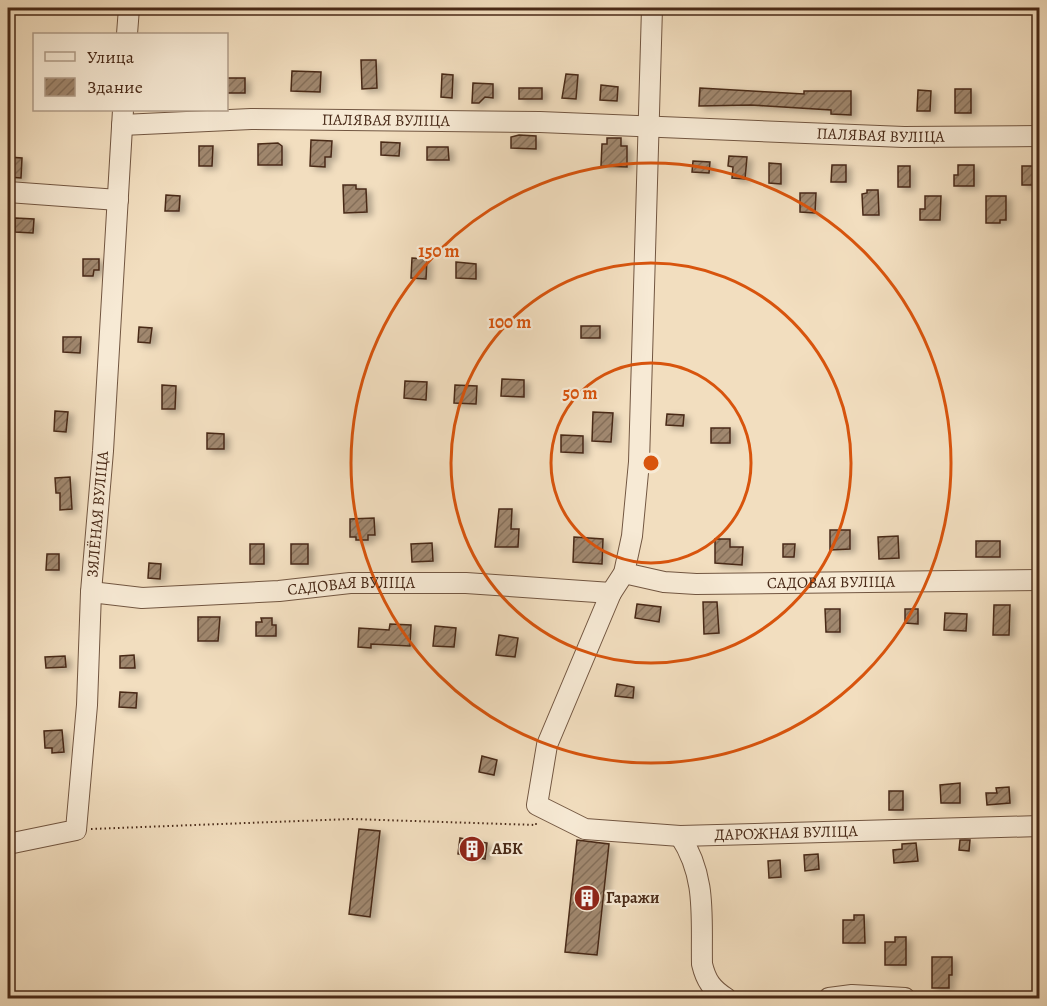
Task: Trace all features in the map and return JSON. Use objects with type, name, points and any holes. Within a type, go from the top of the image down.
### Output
[{"type":"street","points":[[128,33],[129,8]]},
{"type":"street","points":[[537,805],[547,745],[611,592],[624,573],[632,536],[639,462],[652,8]]},
{"type":"street","name":"ПАЛЯВАЯ ВУЛІЦА","points":[[123,117],[649,125],[684,130],[904,138],[1040,136]]},
{"type":"street","name":"ЗЯЛЁНАЯ ВУЛІЦА","points":[[76,830],[87,705],[91,592],[103,451],[123,117]]},
{"type":"street","points":[[8,192],[118,200]]},
{"type":"street","name":"САДОВАЯ ВУЛІЦА","points":[[624,573],[664,582],[696,584],[1040,580]]},
{"type":"street","name":"САДОВАЯ ВУЛІЦА","points":[[91,592],[142,598],[279,591],[350,583],[466,583],[611,592]]},
{"type":"street","name":"ДАРОЖНАЯ ВУЛІЦА","points":[[537,805],[585,829],[680,836],[1040,826]]},
{"type":"street","points":[[8,844],[76,830]]},
{"type":"street","points":[[680,836],[699,873],[705,977],[713,989],[726,999]]},
{"type":"street","points":[[829,999],[852,995],[905,999]]},
{"type":"path","points":[[76,830],[351,819],[536,825],[537,805]]},
{"type":"building","points":[[361,60],[376,60],[377,88],[362,89]]},
{"type":"building","points":[[292,71],[321,72],[320,92],[291,91]]},
{"type":"building","points":[[442,74],[453,75],[452,98],[441,97]]},
{"type":"building","points":[[566,74],[578,75],[576,99],[562,98]]},
{"type":"building","points":[[228,78],[245,78],[245,93],[228,93]]},
{"type":"building","points":[[473,83],[493,84],[493,98],[485,97],[479,103],[472,103]]},
{"type":"building","points":[[601,85],[618,87],[617,101],[600,100]]},
{"type":"building","points":[[519,88],[542,88],[542,99],[519,99]]},
{"type":"building","points":[[700,88],[804,94],[804,91],[851,91],[851,115],[831,114],[831,110],[751,105],[699,106]]},
{"type":"building","points":[[955,89],[971,89],[971,113],[955,113]]},
{"type":"building","points":[[918,90],[931,91],[930,111],[917,111]]},
{"type":"building","points":[[536,136],[536,149],[511,148],[511,137]]},
{"type":"building","points":[[607,138],[621,138],[621,146],[627,146],[627,167],[601,166],[602,144],[607,144]]},
{"type":"building","points":[[311,140],[332,141],[331,157],[325,157],[325,167],[310,166]]},
{"type":"building","points":[[381,142],[400,143],[399,156],[381,155]]},
{"type":"building","points":[[278,143],[282,146],[282,165],[258,165],[258,144]]},
{"type":"building","points":[[199,146],[213,146],[212,166],[199,166]]},
{"type":"building","points":[[427,147],[448,147],[449,160],[427,160]]},
{"type":"building","points":[[729,156],[747,157],[745,179],[732,178],[733,167],[728,166]]},
{"type":"building","points":[[8,157],[22,158],[21,178],[8,177]]},
{"type":"building","points":[[693,161],[710,162],[709,173],[692,172]]},
{"type":"building","points":[[769,163],[781,164],[781,184],[769,183]]},
{"type":"building","points":[[832,165],[846,165],[846,182],[831,182]]},
{"type":"building","points":[[958,165],[974,165],[974,186],[954,186],[954,175],[958,175]]},
{"type":"building","points":[[898,166],[910,166],[910,187],[898,187]]},
{"type":"building","points":[[1022,166],[1035,166],[1034,185],[1022,185]]},
{"type":"building","points":[[343,185],[356,185],[356,189],[366,189],[367,212],[344,213]]},
{"type":"building","points":[[867,190],[878,190],[879,215],[863,215],[862,194],[867,193]]},
{"type":"building","points":[[800,193],[816,193],[815,213],[800,212]]},
{"type":"building","points":[[166,195],[180,196],[179,211],[165,211]]},
{"type":"building","points":[[925,196],[941,196],[940,220],[920,220],[920,209],[925,209]]},
{"type":"building","points":[[986,196],[1006,196],[1006,220],[1000,220],[1000,223],[986,223]]},
{"type":"building","points":[[15,218],[34,219],[33,233],[15,232]]},
{"type":"building","points":[[412,258],[427,259],[426,279],[411,278]]},
{"type":"building","points":[[83,259],[99,259],[99,270],[94,270],[93,276],[83,276]]},
{"type":"building","points":[[456,262],[476,264],[476,279],[456,278]]},
{"type":"building","points":[[581,326],[600,326],[600,338],[581,338]]},
{"type":"building","points":[[139,327],[152,328],[150,343],[138,342]]},
{"type":"building","points":[[63,337],[81,337],[80,353],[63,352]]},
{"type":"building","points":[[502,379],[524,380],[524,397],[501,396]]},
{"type":"building","points":[[405,381],[427,382],[426,400],[404,398]]},
{"type":"building","points":[[162,385],[176,386],[175,409],[162,409]]},
{"type":"building","points":[[455,385],[477,386],[476,404],[454,403]]},
{"type":"building","points":[[55,411],[68,412],[66,432],[54,431]]},
{"type":"building","points":[[593,412],[613,413],[611,442],[592,441]]},
{"type":"building","points":[[667,414],[684,415],[683,426],[666,425]]},
{"type":"building","points":[[711,428],[730,428],[730,443],[711,443]]},
{"type":"building","points":[[207,433],[224,434],[224,449],[207,449]]},
{"type":"building","points":[[561,435],[583,436],[583,453],[561,452]]},
{"type":"building","points":[[70,477],[72,509],[60,510],[60,493],[56,493],[55,478]]},
{"type":"building","points":[[499,509],[512,509],[511,529],[519,529],[518,547],[495,547]]},
{"type":"building","points":[[374,518],[375,535],[368,535],[368,540],[356,540],[356,537],[350,537],[350,519]]},
{"type":"building","points":[[830,530],[850,530],[850,549],[830,550]]},
{"type":"building","points":[[898,536],[899,558],[879,559],[878,537]]},
{"type":"building","points":[[574,537],[603,539],[602,564],[573,562]]},
{"type":"building","points":[[715,539],[730,539],[730,547],[743,547],[742,565],[715,563]]},
{"type":"building","points":[[976,541],[1000,541],[1000,557],[976,557]]},
{"type":"building","points":[[432,543],[433,561],[412,562],[411,544]]},
{"type":"building","points":[[250,544],[264,544],[264,564],[250,564]]},
{"type":"building","points":[[291,544],[308,544],[308,564],[291,564]]},
{"type":"building","points":[[783,544],[795,544],[794,557],[783,557]]},
{"type":"building","points":[[47,554],[59,554],[59,570],[46,570]]},
{"type":"building","points":[[149,563],[161,564],[160,579],[148,578]]},
{"type":"building","points":[[703,602],[717,602],[719,633],[704,634]]},
{"type":"building","points":[[637,604],[661,607],[659,622],[635,618]]},
{"type":"building","points":[[994,605],[1010,605],[1009,635],[993,635]]},
{"type":"building","points":[[825,609],[840,609],[840,632],[826,632]]},
{"type":"building","points":[[905,609],[918,609],[918,624],[905,623]]},
{"type":"building","points":[[945,613],[967,614],[966,631],[944,630]]},
{"type":"building","points":[[198,617],[220,617],[218,641],[198,641]]},
{"type":"building","points":[[261,618],[272,618],[272,625],[276,625],[276,636],[256,636],[256,622],[262,622]]},
{"type":"building","points":[[390,624],[411,625],[410,646],[371,644],[371,648],[358,647],[359,628],[389,630]]},
{"type":"building","points":[[435,626],[456,628],[454,647],[433,646]]},
{"type":"building","points":[[499,635],[518,638],[515,657],[496,655]]},
{"type":"building","points":[[134,655],[135,668],[120,668],[120,656]]},
{"type":"building","points":[[65,656],[66,667],[46,668],[45,657]]},
{"type":"building","points":[[617,684],[634,687],[633,698],[615,696]]},
{"type":"building","points":[[120,692],[137,693],[136,708],[119,707]]},
{"type":"building","points":[[62,730],[64,752],[52,753],[52,748],[45,748],[44,731]]},
{"type":"building","points":[[482,756],[497,760],[494,775],[479,772]]},
{"type":"building","points":[[960,783],[960,803],[941,803],[940,785]]},
{"type":"building","points":[[1009,787],[1010,803],[987,805],[986,793],[997,793],[996,788]]},
{"type":"building","points":[[889,791],[903,791],[903,810],[889,810]]},
{"type":"building","points":[[359,829],[380,831],[370,917],[349,914]]},
{"type":"building","name":"АБК","points":[[460,838],[487,843],[485,859],[458,854]]},
{"type":"building","name":"Гаражи","points":[[577,840],[609,844],[597,955],[565,952]]},
{"type":"building","points":[[960,840],[970,840],[969,851],[959,850]]},
{"type":"building","points":[[916,843],[918,861],[894,863],[893,850],[902,849],[902,844]]},
{"type":"building","points":[[818,854],[819,869],[805,871],[804,855]]},
{"type":"building","points":[[780,860],[781,877],[769,878],[768,861]]},
{"type":"building","points":[[854,915],[864,915],[865,943],[843,943],[843,920],[854,920]]},
{"type":"building","points":[[895,937],[906,937],[906,965],[885,965],[885,942],[895,942]]},
{"type":"building","points":[[932,957],[952,957],[949,988],[932,988]]},
{"type":"place","name":"АБК","points":[[472,849]]},
{"type":"place","name":"Гаражи","points":[[587,898]]}]
